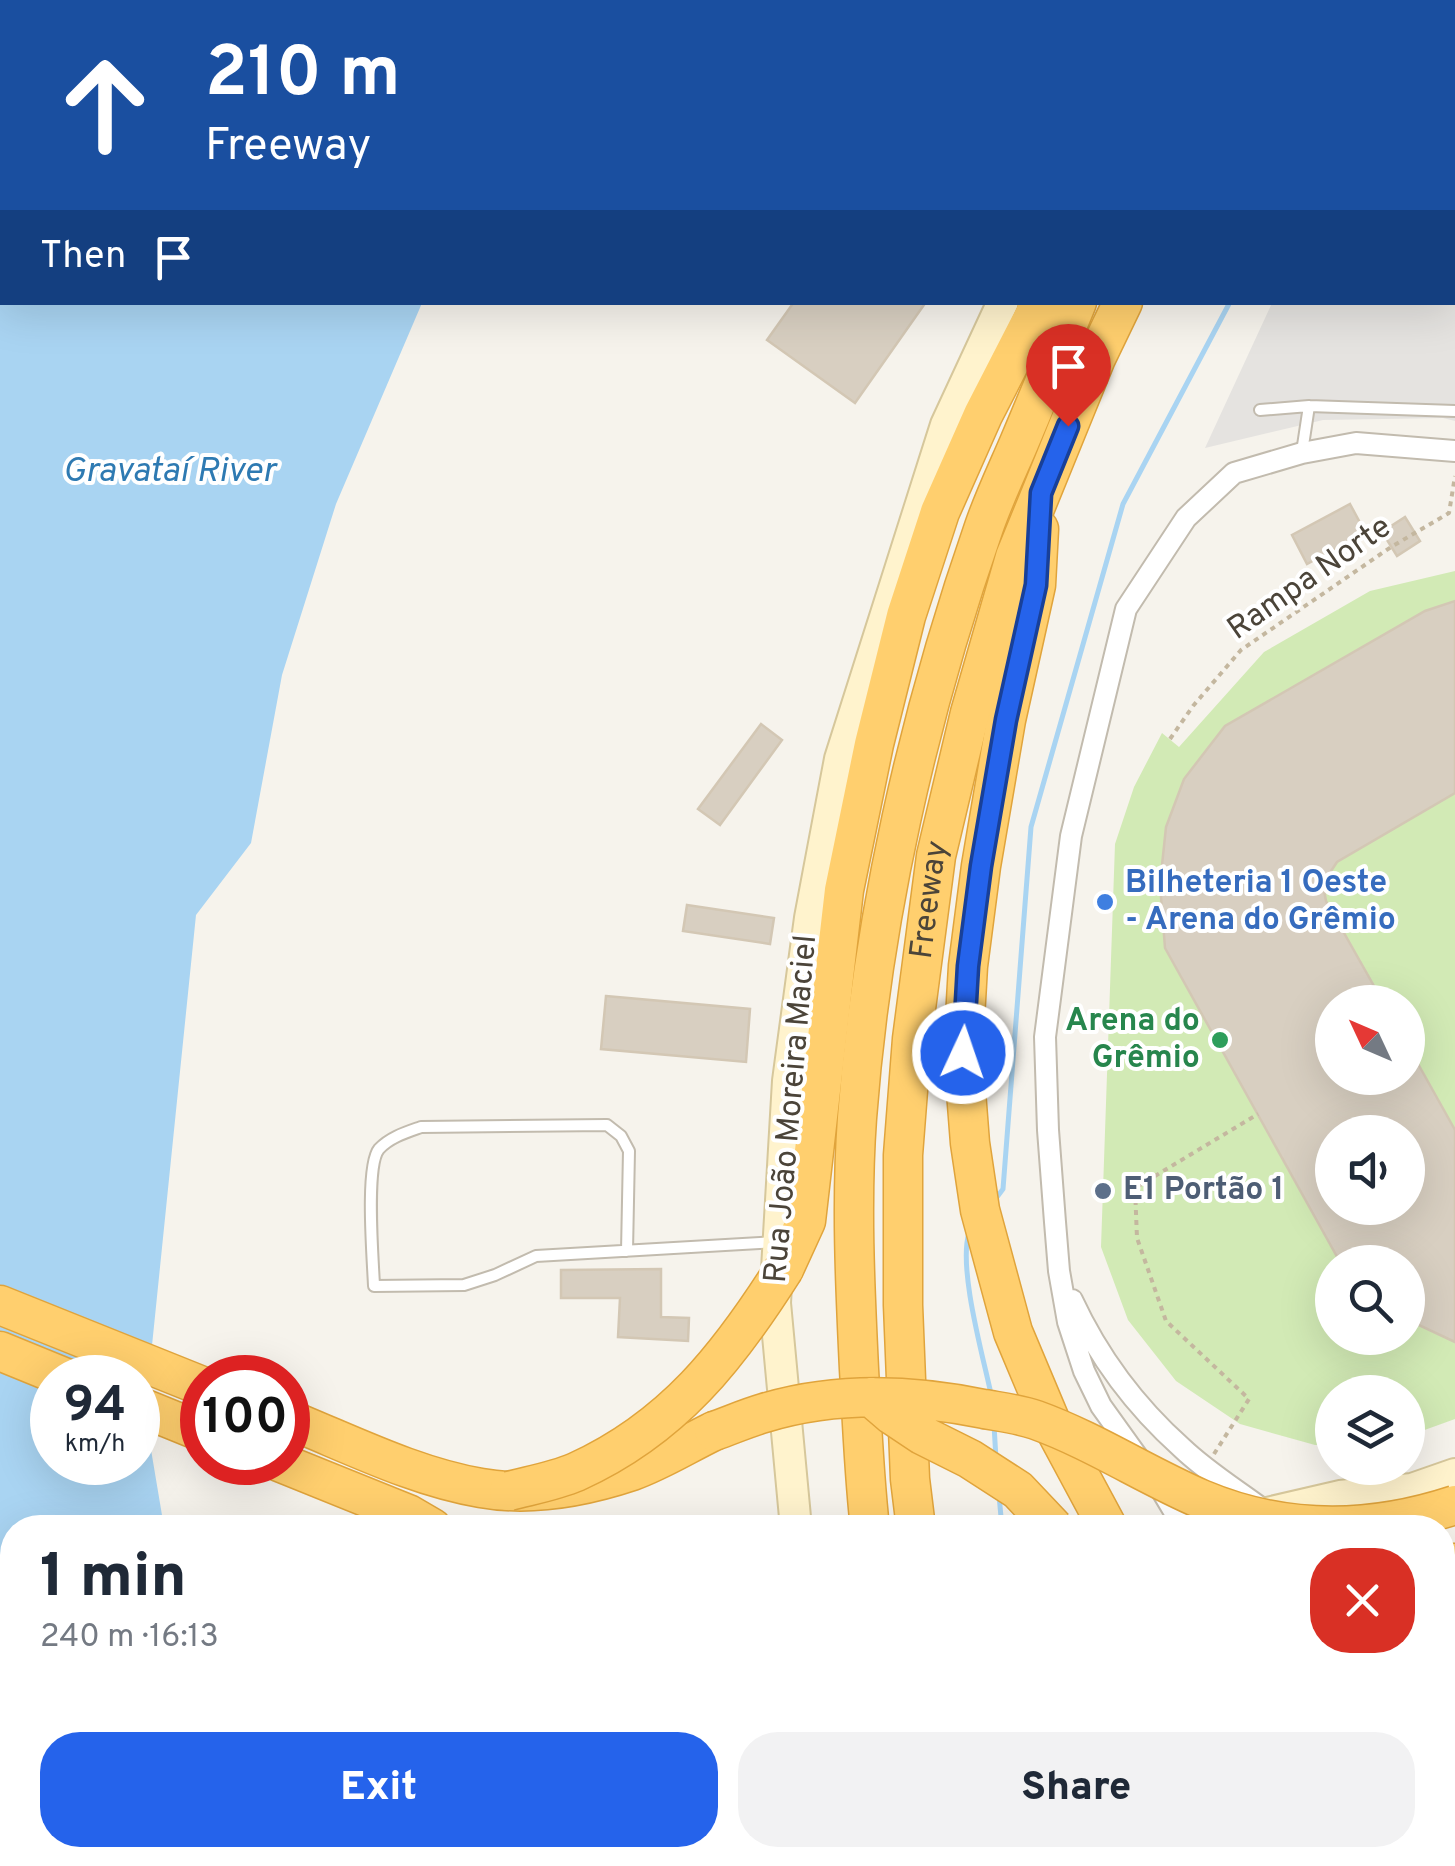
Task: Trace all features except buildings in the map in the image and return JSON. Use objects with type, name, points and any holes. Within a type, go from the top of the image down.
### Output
[{"type":"highway","points":[[509,1491],[575,1472],[632,1442],[678,1406],[748,1326],[784,1269],[806,1220],[844,890],[906,616],[940,512],[983,415],[1039,305]]},
{"type":"highway","name":"Freeway","points":[[869,1515],[857,1316],[856,1122],[876,948],[914,762],[984,525],[1076,305]]},
{"type":"highway","name":"Freeway","points":[[914,1515],[903,1305],[903,1156],[912,1039],[936,856],[970,713],[1015,557],[1121,305]]},
{"type":"highway","points":[[1041,493],[1036,585],[1006,720],[981,866],[968,966],[963,1053],[980,1210],[1013,1332],[1050,1420],[1101,1515]]},
{"type":"highway","points":[[0,1305],[180,1377]]},
{"type":"highway","points":[[0,1351],[30,1363]]},
{"type":"highway","points":[[871,1396],[922,1435],[970,1459],[1018,1490],[1042,1515]]},
{"type":"highway","points":[[310,1429],[447,1481],[485,1489],[550,1490],[634,1470],[714,1431],[766,1412],[871,1396],[926,1398],[1032,1419],[1081,1438],[1202,1500],[1246,1515]]},
{"type":"highway","points":[[310,1475],[410,1515]]},
{"type":"highway","points":[[1414,1515],[1455,1505]]},
{"type":"street","name":"Rua João Moreira Maciel","points":[[795,1515],[775,1303],[788,1082],[810,918],[840,759],[946,425],[1002,305]]},
{"type":"street","points":[[1176,1515],[1101,1406],[1068,1322],[1059,1271],[1048,1130],[1045,1037],[1070,836],[1126,609],[1186,518],[1234,474],[1356,443],[1455,451]]},
{"type":"street","points":[[1059,1271],[1079,1315],[1113,1370],[1144,1409],[1256,1515]]},
{"type":"street","points":[[1287,1515],[1340,1496],[1412,1489],[1455,1474]]},
{"type":"street","points":[[1336,1515],[1340,1496]]},
{"type":"lane","points":[[1260,410],[1309,406],[1455,411]]},
{"type":"lane","points":[[1302,454],[1309,406]]},
{"type":"lane","points":[[627,1250],[629,1151],[621,1136],[607,1125],[422,1127],[400,1134],[377,1151],[371,1172],[374,1286],[464,1285],[536,1256],[780,1242]]},
{"type":"path","name":"Rampa Norte","points":[[1170,740],[1240,650],[1391,547],[1449,513],[1455,476]]},
{"type":"path","points":[[1204,1468],[1248,1399],[1166,1321],[1137,1238],[1134,1188],[1258,1114]]},
{"type":"green space","name":"Arena do Grêmio","points":[[1455,571],[1455,1419],[1425,1430],[1425,1375],[1315,1375],[1315,1445],[1240,1424],[1176,1381],[1128,1320],[1101,1247],[1115,844],[1134,787],[1162,733],[1179,747],[1264,652],[1370,591]]},
{"type":"shaded area","points":[[1271,305],[1455,305],[1455,421],[1323,420],[1205,448]]},
{"type":"water","name":"Gravataí River","points":[[0,305],[421,305],[336,504],[282,675],[251,843],[196,915],[151,1355],[30,1355],[30,1485],[157,1485],[162,1515],[0,1515]]},
{"type":"waterway","points":[[994,1201],[1003,1189],[1031,827],[1123,504],[1228,305]]},
{"type":"waterway","points":[[969,1233],[969,1289],[991,1394]]},
{"type":"waterway","points":[[994,1425],[996,1459]]},
{"type":"waterway","points":[[999,1495],[1001,1515]]},
{"type":"place","name":"Bilheteria 1 Oeste - Arena do Grêmio","points":[[1105,902]]},
{"type":"place","name":"Arena do Grêmio","points":[[1220,1040]]},
{"type":"place","name":"E1 Portão 1","points":[[1103,1191]]},
{"type":"route","points":[[963,1053],[968,966],[981,866],[1006,720],[1036,585],[1041,493],[1068,426]]}]
